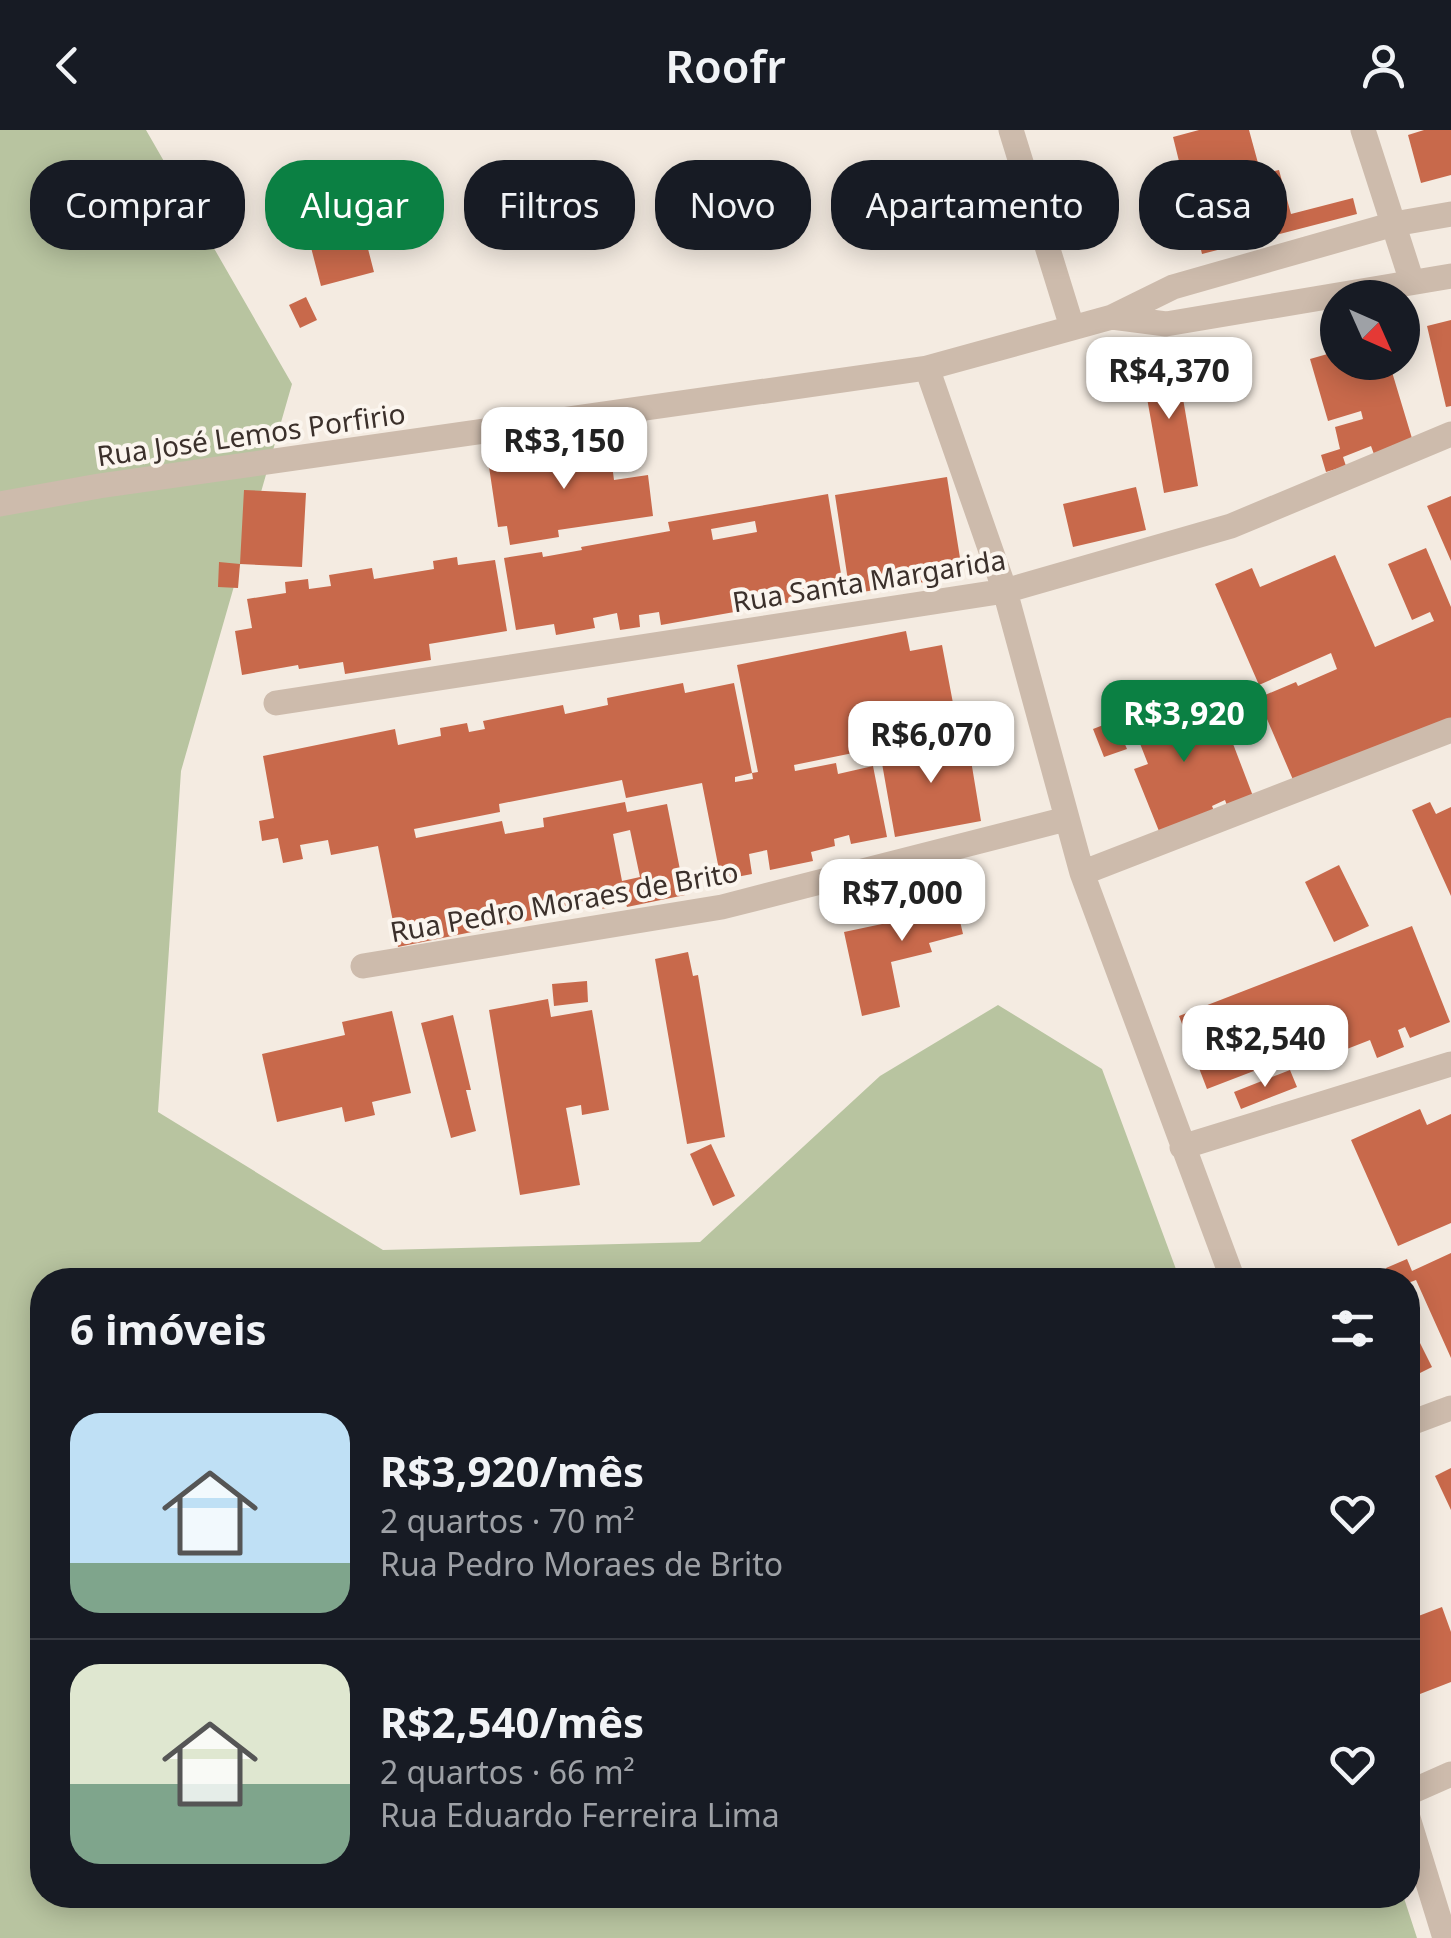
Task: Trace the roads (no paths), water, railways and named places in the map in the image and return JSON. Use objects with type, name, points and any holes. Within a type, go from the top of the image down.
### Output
[{"type":"street","points":[[1011,130],[1072,327]]},
{"type":"street","points":[[1363,130],[1411,280]]},
{"type":"street","points":[[1112,317],[1172,287],[1394,224],[1451,214]]},
{"type":"street","points":[[1420,281],[1451,276]]},
{"type":"street","points":[[1112,317],[1166,324],[1320,298]]},
{"type":"street","name":"Rua José Lemos Porfirio","points":[[0,504],[99,486],[926,368],[1112,317]]},
{"type":"street","points":[[926,368],[1005,591],[1082,873],[1228,1268]]},
{"type":"street","name":"Rua Santa Margarida","points":[[276,703],[1005,591],[1231,526],[1451,434]]},
{"type":"street","points":[[1082,873],[1451,730]]},
{"type":"street","name":"Rua Pedro Moraes de Brito","points":[[363,966],[722,906],[1066,819]]},
{"type":"street","points":[[1182,1147],[1451,1064]]},
{"type":"street","points":[[1420,1420],[1451,1408]]},
{"type":"street","points":[[1420,1788],[1451,1774]]},
{"type":"street","points":[[1420,1857],[1445,1938]]}]
